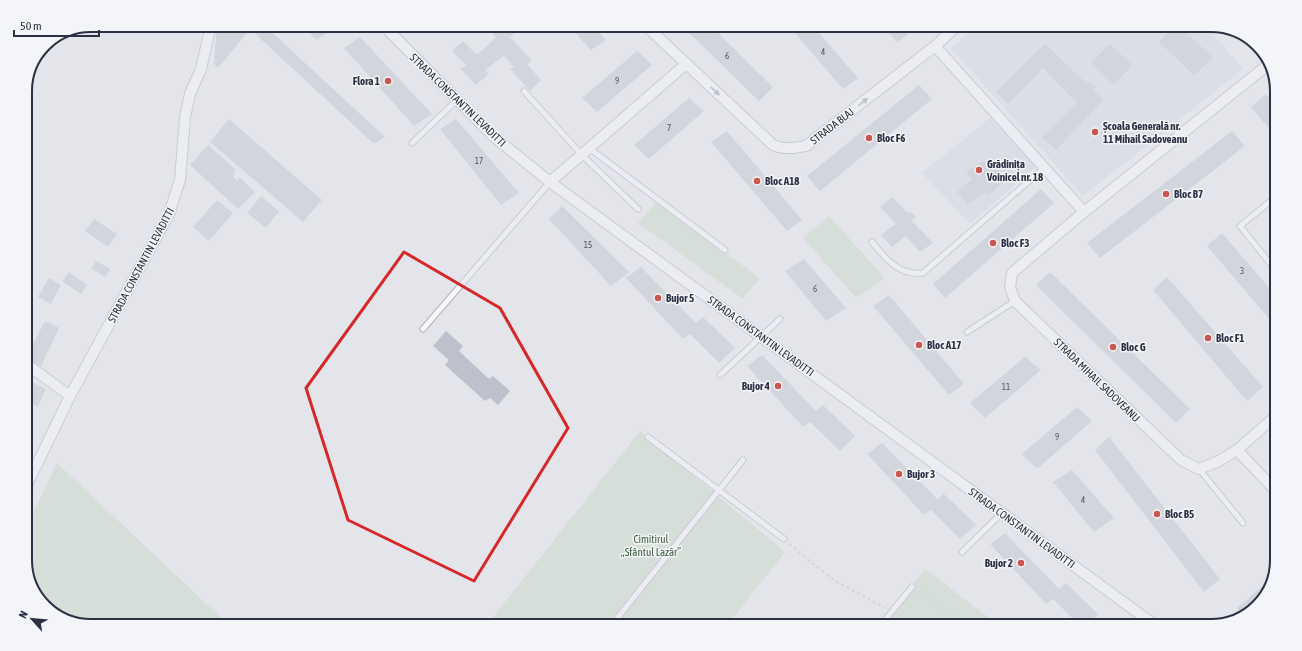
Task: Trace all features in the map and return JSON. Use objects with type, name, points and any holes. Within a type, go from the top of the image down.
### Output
[{"type":"street","name":"STRADA CONSTANTIN LEVADITTI","points":[[32,475],[70,396],[169,214],[180,180],[185,117],[190,94],[201,69],[209,32]]},
{"type":"street","name":"STRADA CONSTANTIN LEVADITTI","points":[[390,32],[456,101],[493,136],[550,182],[1146,619]]},
{"type":"street","name":"STRADA BLAJ","points":[[652,32],[773,145],[780,148],[791,149],[806,146],[935,46],[950,32]]},
{"type":"street","points":[[935,46],[1084,212]]},
{"type":"street","points":[[550,182],[686,64]]},
{"type":"street","points":[[1015,300],[1010,287],[1012,274],[1084,212],[1265,67]]},
{"type":"street","name":"STRADA MIHAIL SADOVEANU","points":[[1015,300],[1165,446],[1181,460],[1199,469]]},
{"type":"street","points":[[32,368],[70,396]]},
{"type":"street","points":[[1199,469],[1219,462],[1237,450],[1270,421]]},
{"type":"street","points":[[1237,450],[1270,485]]},
{"type":"lane","points":[[524,91],[585,152],[638,209]]},
{"type":"lane","points":[[412,143],[456,101]]},
{"type":"lane","points":[[585,152],[725,250]]},
{"type":"lane","points":[[872,242],[889,262],[912,274],[923,273],[1044,168]]},
{"type":"lane","points":[[423,329],[550,182]]},
{"type":"lane","points":[[1270,202],[1240,226],[1270,263]]},
{"type":"lane","points":[[968,332],[1015,300]]},
{"type":"lane","points":[[720,375],[780,319]]},
{"type":"lane","points":[[648,437],[784,539]]},
{"type":"lane","points":[[617,619],[744,460]]},
{"type":"lane","points":[[1199,469],[1243,523]]},
{"type":"lane","points":[[962,552],[1002,513]]},
{"type":"lane","points":[[886,619],[912,587]]},
{"type":"path","points":[[784,539],[832,579],[892,611]]},
{"type":"path","points":[[912,587],[956,619]]},
{"type":"highlighted area","points":[[404,252],[500,308],[568,428],[474,581],[348,520],[306,388]]},
{"type":"shaded area","name":"Școala Generală nr. 11 Mihail Sadoveanu","points":[[970,32],[1211,32],[1243,69],[1083,196],[951,48]]},
{"type":"shaded area","name":"Grădinița Voinicel nr. 18","points":[[990,118],[1036,166],[970,224],[922,173]]},
{"type":"green space","points":[[656,202],[760,278],[743,299],[638,223]]},
{"type":"green space","points":[[829,216],[885,278],[856,298],[803,238]]},
{"type":"green space","name":"Cimitirul „Sfântul Lazăr”","points":[[640,431],[785,552],[732,619],[492,619]]},
{"type":"green space","points":[[57,463],[223,619],[91,619],[76,617],[58,609],[52,604],[52,599],[47,599],[42,593],[35,579],[32,564],[32,515]]},
{"type":"green space","points":[[925,569],[991,619],[885,619]]},
{"type":"building","points":[[217,32],[248,32],[218,68],[214,64]]},
{"type":"building","points":[[253,32],[272,32],[385,137],[374,144]]},
{"type":"building","points":[[309,32],[330,32],[316,40]]},
{"type":"building","points":[[491,32],[512,32],[514,34],[510,37],[532,61],[527,64],[541,80],[530,91],[510,69],[514,67],[504,56],[485,70],[489,74],[476,85],[461,69],[466,65],[452,51],[463,41],[477,55],[496,38]]},
{"type":"building","points":[[574,32],[599,32],[606,40],[591,50]]},
{"type":"building","points":[[688,32],[717,32],[773,87],[759,101]]},
{"type":"building","points":[[794,32],[818,32],[858,78],[843,89]]},
{"type":"building","points":[[888,32],[911,32],[897,42]]},
{"type":"building","points":[[1169,32],[1186,32],[1213,58],[1194,75],[1159,42]]},
{"type":"building","name":"Flora 1","points":[[360,37],[432,114],[414,126],[344,48]]},
{"type":"building","points":[[1045,44],[1087,84],[1090,82],[1096,88],[1093,90],[1103,100],[1056,150],[1042,137],[1077,103],[1043,68],[1008,104],[996,92]]},
{"type":"building","points":[[1110,44],[1132,65],[1114,85],[1091,62]]},
{"type":"building","points":[[637,51],[652,65],[597,112],[582,98]]},
{"type":"building","name":"Bloc F6","points":[[919,85],[932,99],[820,191],[807,176]]},
{"type":"building","points":[[1266,94],[1270,99],[1270,130],[1251,107]]},
{"type":"building","points":[[689,98],[704,111],[649,159],[634,145]]},
{"type":"building","points":[[229,119],[322,200],[303,222],[210,142]]},
{"type":"building","points":[[456,119],[519,193],[501,205],[440,129]]},
{"type":"building","name":"Bloc A18","points":[[727,131],[802,220],[787,231],[711,142]]},
{"type":"building","name":"Bloc B7","points":[[1232,131],[1245,146],[1100,258],[1087,243]]},
{"type":"building","points":[[208,145],[236,170],[233,177],[238,181],[239,177],[255,192],[238,209],[190,165]]},
{"type":"building","points":[[983,161],[992,171],[996,167],[1007,179],[989,195],[985,192],[968,204],[957,192],[972,179],[966,173]]},
{"type":"building","name":"Bloc F3","points":[[1041,189],[1054,203],[945,298],[933,284]]},
{"type":"building","points":[[261,196],[279,211],[266,228],[247,213]]},
{"type":"building","points":[[892,197],[908,213],[910,211],[916,217],[911,220],[933,243],[920,252],[906,236],[892,247],[881,235],[896,224],[880,207]]},
{"type":"building","points":[[217,200],[233,213],[209,241],[193,227]]},
{"type":"building","points":[[562,206],[629,272],[611,286],[549,219]]},
{"type":"building","points":[[94,219],[117,234],[108,247],[85,231]]},
{"type":"building","points":[[1222,233],[1270,289],[1270,320],[1207,246]]},
{"type":"building","points":[[804,259],[846,308],[826,321],[785,271]]},
{"type":"building","points":[[96,261],[110,269],[106,277],[91,269]]},
{"type":"building","name":"Bujor 5","points":[[641,267],[696,323],[703,317],[735,348],[719,363],[690,334],[683,339],[626,278]]},
{"type":"building","points":[[69,272],[87,285],[81,294],[62,281]]},
{"type":"building","name":"Bloc G","points":[[1050,272],[1190,409],[1176,423],[1036,285]]},
{"type":"building","name":"Bloc F1","points":[[1167,277],[1263,387],[1247,401],[1153,290]]},
{"type":"building","points":[[49,278],[61,285],[51,304],[38,297]]},
{"type":"building","name":"Bloc A17","points":[[889,295],[964,384],[949,395],[873,306]]},
{"type":"building","points":[[45,321],[59,328],[41,366],[32,361],[32,346]]},
{"type":"building","points":[[446,331],[463,346],[459,351],[489,379],[493,376],[510,391],[498,405],[490,398],[485,401],[445,365],[449,360],[433,346]]},
{"type":"building","name":"Bujor 4","points":[[762,355],[816,411],[823,405],[855,436],[840,451],[810,422],[803,427],[747,366]]},
{"type":"building","points":[[1025,357],[1041,370],[985,418],[970,403]]},
{"type":"building","points":[[32,382],[46,389],[38,407],[32,404]]},
{"type":"building","points":[[1077,407],[1092,421],[1037,469],[1022,454]]},
{"type":"building","name":"Bloc B5","points":[[1109,437],[1220,579],[1204,592],[1095,450]]},
{"type":"building","name":"Bujor 3","points":[[882,443],[937,499],[944,494],[976,525],[960,539],[931,510],[924,515],[867,454]]},
{"type":"building","points":[[1072,470],[1114,518],[1094,532],[1053,482]]},
{"type":"building","name":"Bujor 2","points":[[1005,533],[1059,589],[1066,583],[1098,614],[1093,619],[1073,619],[1053,599],[1046,604],[990,544]]},
{"type":"building","points":[[1265,584],[1260,593],[1247,607],[1240,612],[1237,608]]},
{"type":"place","name":"Flora 1","points":[[388,81]]},
{"type":"place","name":"Școala Generală nr. 11 Mihail Sadoveanu","points":[[1095,132]]},
{"type":"place","name":"Bloc F6","points":[[869,138]]},
{"type":"place","name":"Grădinița Voinicel nr. 18","points":[[979,170]]},
{"type":"place","name":"Bloc A18","points":[[757,181]]},
{"type":"place","name":"Bloc B7","points":[[1166,194]]},
{"type":"place","name":"Bloc F3","points":[[993,243]]},
{"type":"place","name":"Bujor 5","points":[[658,298]]},
{"type":"place","name":"Bloc F1","points":[[1208,338]]},
{"type":"place","name":"Bloc A17","points":[[919,345]]},
{"type":"place","name":"Bloc G","points":[[1113,347]]},
{"type":"place","name":"Bujor 4","points":[[778,386]]},
{"type":"place","name":"Bujor 3","points":[[899,474]]},
{"type":"place","name":"Bloc B5","points":[[1157,514]]},
{"type":"place","name":"Bujor 2","points":[[1021,563]]}]
